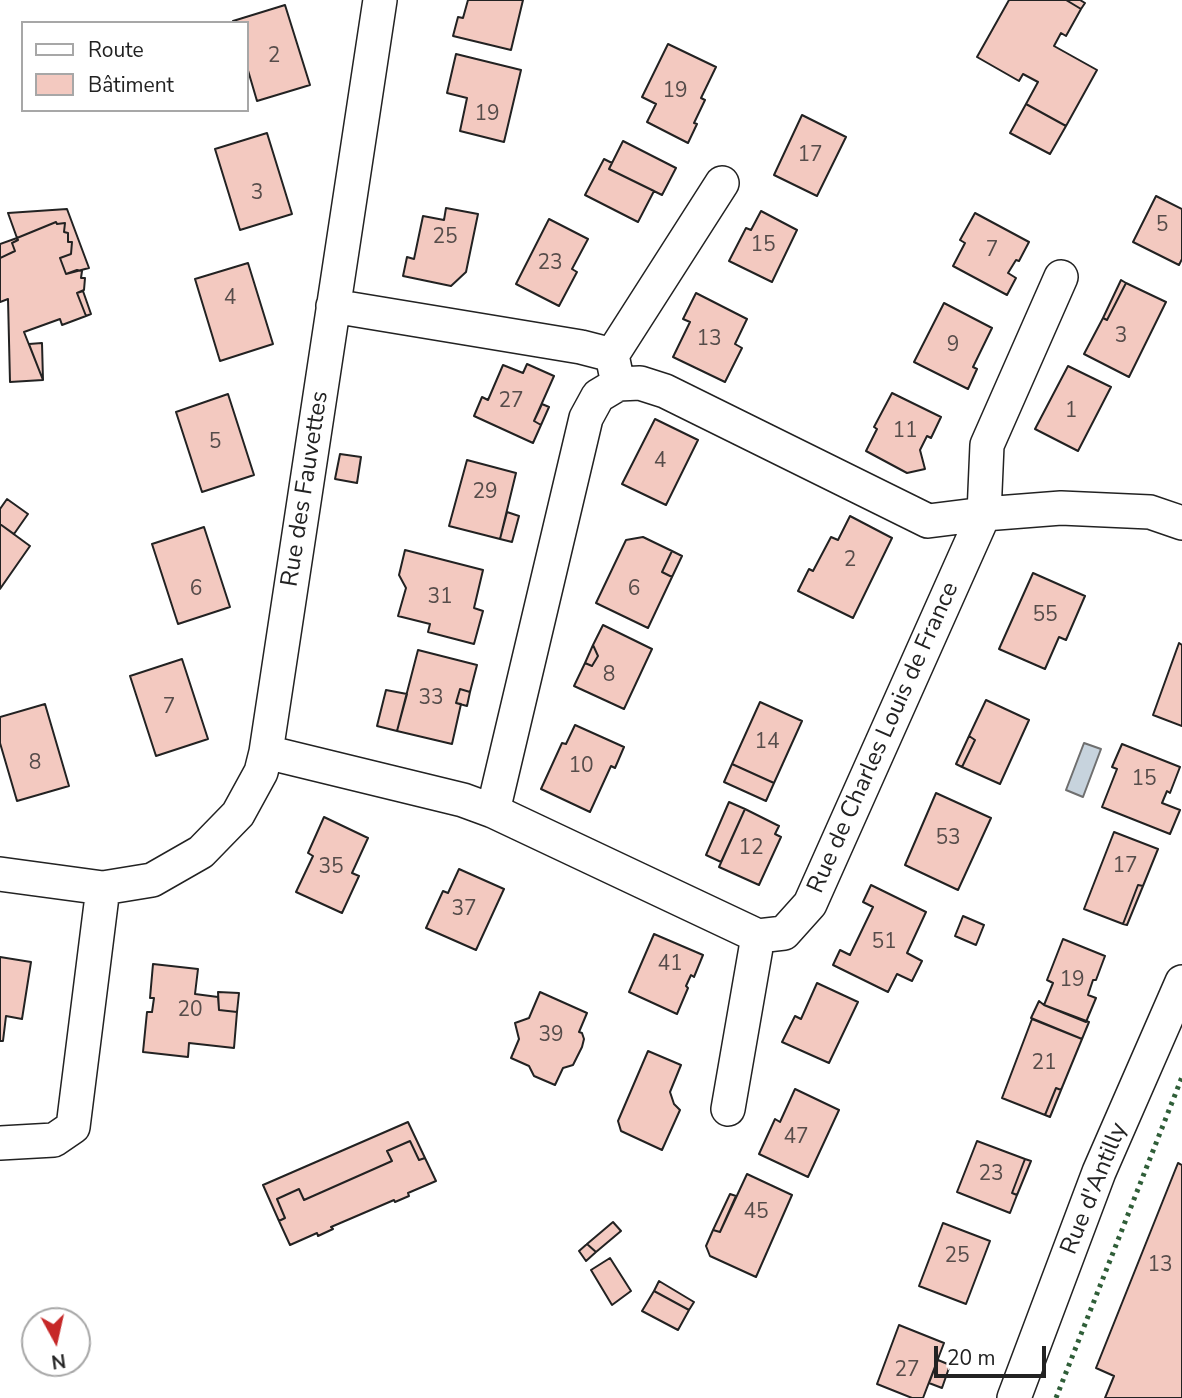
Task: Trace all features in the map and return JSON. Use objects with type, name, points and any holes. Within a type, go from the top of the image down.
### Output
[{"type":"street","name":"Rue des Fauvettes","points":[[0,874],[103,888],[152,880],[201,852],[238,814],[261,772],[380,0]]},
{"type":"street","points":[[493,811],[586,418],[722,183]]},
{"type":"street","name":"Rue de Charles Louis de France","points":[[758,936],[784,933],[810,904],[984,514],[988,444],[1061,277]]},
{"type":"street","points":[[333,306],[582,347],[640,383],[665,391],[929,521],[1073,508],[1150,512],[1182,523]]},
{"type":"street","points":[[266,752],[463,800],[493,811],[758,936],[728,1109]]},
{"type":"street","points":[[0,1143],[54,1140],[73,1127],[103,888]]},
{"type":"street","name":"Rue d'Antilly","points":[[1014,1398],[1099,1172],[1182,982]]},
{"type":"shaded area","points":[[1084,743],[1101,749],[1083,797],[1066,790]]},
{"type":"building","points":[[468,0],[523,0],[511,50],[453,36],[458,17],[463,18]]},
{"type":"building","points":[[1009,0],[1066,0],[1081,9],[1066,36],[1061,33],[1054,46],[1097,70],[1066,126],[1026,104],[1038,82],[1023,74],[1019,81],[977,57]]},
{"type":"building","points":[[1066,0],[1080,0],[1085,3],[1081,9]]},
{"type":"building","points":[[285,5],[310,85],[257,101],[248,70],[248,21],[233,21]]},
{"type":"building","points":[[668,44],[716,67],[701,98],[705,100],[688,143],[647,122],[656,104],[642,97]]},
{"type":"building","points":[[456,54],[521,70],[504,142],[460,131],[467,98],[447,93]]},
{"type":"building","points":[[1026,104],[1066,126],[1050,154],[1010,133]]},
{"type":"building","points":[[802,115],[846,137],[817,196],[774,175]]},
{"type":"building","points":[[267,133],[292,214],[240,230],[215,149]]},
{"type":"building","points":[[623,141],[676,168],[662,195],[609,169]]},
{"type":"building","points":[[604,159],[612,163],[609,169],[654,191],[638,222],[585,195]]},
{"type":"building","points":[[1156,196],[1182,209],[1182,259],[1179,265],[1133,242]]},
{"type":"building","points":[[446,208],[478,214],[466,272],[451,286],[403,276],[407,257],[414,259],[423,216],[444,220]]},
{"type":"building","points":[[67,209],[89,268],[66,274],[60,258],[71,254],[72,242],[68,242],[68,233],[64,232],[65,223],[56,222],[17,238],[8,213]]},
{"type":"building","points":[[761,211],[797,230],[772,282],[729,261],[746,228],[751,230]]},
{"type":"building","points":[[975,213],[1029,242],[1019,261],[1016,260],[1008,273],[1016,278],[1007,295],[953,266],[965,243],[960,240]]},
{"type":"building","points":[[549,219],[588,239],[572,269],[577,272],[559,306],[516,284]]},
{"type":"building","points":[[56,222],[65,223],[64,232],[68,233],[68,242],[72,242],[71,254],[60,258],[66,274],[82,271],[81,278],[85,278],[84,290],[77,293],[86,316],[62,325],[60,319],[24,332],[43,380],[10,382],[8,299],[0,302],[0,258],[15,251],[12,243],[18,240],[17,238]]},
{"type":"building","points":[[17,238],[18,240],[12,243],[15,251],[0,258],[0,244]]},
{"type":"building","points":[[248,263],[273,344],[220,361],[195,279]]},
{"type":"building","points":[[1121,280],[1126,283],[1107,320],[1103,318]]},
{"type":"building","points":[[1126,283],[1166,302],[1129,377],[1084,354],[1103,318],[1107,320]]},
{"type":"building","points":[[83,291],[91,314],[86,316],[77,293]]},
{"type":"building","points":[[696,293],[747,319],[735,344],[742,348],[725,382],[673,357],[690,322],[683,319]]},
{"type":"building","points":[[944,303],[992,328],[973,367],[977,369],[968,389],[914,362]]},
{"type":"building","points":[[42,343],[43,380],[29,344]]},
{"type":"building","points":[[527,364],[554,376],[534,421],[541,425],[533,443],[474,416],[482,397],[488,400],[503,365],[523,373]]},
{"type":"building","points":[[1068,366],[1111,387],[1078,451],[1035,429]]},
{"type":"building","points":[[892,393],[941,417],[931,438],[927,436],[920,450],[925,469],[907,473],[866,451],[877,429],[874,427]]},
{"type":"building","points":[[228,394],[254,475],[202,492],[176,412]]},
{"type":"building","points":[[542,404],[549,407],[541,425],[534,421]]},
{"type":"building","points":[[655,419],[698,440],[666,505],[622,484]]},
{"type":"building","points":[[340,454],[361,457],[357,483],[335,479]]},
{"type":"building","points":[[467,460],[516,473],[500,539],[449,526]]},
{"type":"building","points":[[7,499],[28,514],[14,534],[0,524],[0,509]]},
{"type":"building","points":[[507,512],[519,516],[512,542],[500,539]]},
{"type":"building","points":[[850,516],[892,538],[853,618],[798,591],[809,569],[813,571],[831,537],[838,540]]},
{"type":"building","points":[[0,524],[30,546],[0,589]]},
{"type":"building","points":[[204,527],[230,607],[178,624],[152,544]]},
{"type":"building","points":[[643,537],[672,551],[662,572],[672,577],[648,628],[596,603],[626,540]]},
{"type":"building","points":[[405,550],[483,570],[474,608],[483,611],[474,644],[428,632],[430,624],[398,616],[406,588],[399,575]]},
{"type":"building","points":[[672,551],[682,556],[672,577],[662,572]]},
{"type":"building","points":[[1033,573],[1085,596],[1066,640],[1059,637],[1045,669],[999,649]]},
{"type":"building","points":[[603,625],[652,649],[624,709],[574,686],[585,663],[592,666],[598,656],[593,645]]},
{"type":"building","points":[[1179,643],[1182,645],[1182,726],[1153,715]]},
{"type":"building","points":[[593,645],[598,656],[592,666],[585,663]]},
{"type":"building","points":[[418,650],[477,665],[470,692],[460,689],[456,703],[461,704],[452,744],[397,731]]},
{"type":"building","points":[[182,659],[208,739],[156,756],[130,676]]},
{"type":"building","points":[[460,689],[470,692],[467,706],[456,703]]},
{"type":"building","points":[[386,690],[407,694],[397,731],[377,726]]},
{"type":"building","points":[[986,700],[1029,720],[1000,784],[962,767],[975,740],[969,736]]},
{"type":"building","points":[[760,702],[802,721],[774,783],[732,764]]},
{"type":"building","points":[[45,704],[69,786],[17,801],[0,743],[0,717]]},
{"type":"building","points":[[575,725],[624,747],[615,768],[611,766],[590,812],[541,789],[562,743],[566,744]]},
{"type":"building","points":[[969,736],[975,740],[962,767],[956,764]]},
{"type":"building","points":[[1122,744],[1180,767],[1170,793],[1167,791],[1162,803],[1180,810],[1170,834],[1102,807],[1117,769],[1112,767]]},
{"type":"building","points":[[732,764],[774,783],[766,801],[724,782]]},
{"type":"building","points":[[936,793],[991,818],[958,890],[905,865]]},
{"type":"building","points":[[729,802],[745,809],[721,862],[706,855]]},
{"type":"building","points":[[745,809],[779,826],[775,834],[781,837],[759,885],[719,867]]},
{"type":"building","points":[[324,817],[368,838],[352,873],[359,876],[342,913],[296,892],[313,856],[308,853]]},
{"type":"building","points":[[1114,832],[1158,849],[1143,886],[1138,885],[1123,924],[1084,909]]},
{"type":"building","points":[[459,869],[504,889],[476,950],[426,928],[443,891],[448,893]]},
{"type":"building","points":[[871,885],[926,912],[907,953],[922,961],[912,981],[897,974],[888,992],[833,965],[840,950],[850,955],[873,907],[863,902]]},
{"type":"building","points":[[1138,885],[1143,886],[1127,925],[1123,924]]},
{"type":"building","points":[[963,916],[984,925],[976,945],[955,936]]},
{"type":"building","points":[[654,934],[703,955],[694,977],[691,975],[686,986],[688,988],[677,1014],[629,992]]},
{"type":"building","points":[[1063,939],[1105,956],[1088,995],[1096,998],[1086,1022],[1044,1005],[1053,983],[1047,980]]},
{"type":"building","points":[[0,957],[31,962],[22,1019],[6,1016],[3,1041],[0,1041]]},
{"type":"building","points":[[153,964],[198,969],[195,994],[218,997],[219,1010],[237,1012],[234,1048],[189,1043],[188,1057],[143,1052],[147,1012],[152,1012],[154,998],[150,998]]},
{"type":"building","points":[[817,983],[858,1002],[829,1063],[782,1042],[795,1016],[801,1019]]},
{"type":"building","points":[[218,992],[239,993],[237,1012],[219,1010]]},
{"type":"building","points":[[540,992],[587,1013],[579,1032],[584,1039],[582,1047],[573,1065],[563,1068],[555,1085],[534,1076],[529,1066],[511,1058],[519,1039],[515,1023],[529,1018]]},
{"type":"building","points":[[1039,1001],[1089,1022],[1082,1039],[1031,1018]]},
{"type":"building","points":[[1032,1019],[1082,1039],[1061,1090],[1056,1088],[1045,1115],[1002,1098]]},
{"type":"building","points":[[648,1051],[681,1065],[670,1092],[674,1104],[680,1110],[662,1150],[621,1131],[618,1121]]},
{"type":"building","points":[[1056,1088],[1061,1090],[1050,1117],[1045,1115]]},
{"type":"building","points":[[795,1089],[839,1110],[808,1177],[759,1154],[775,1119],[780,1122]]},
{"type":"building","points":[[408,1122],[425,1158],[419,1160],[410,1141],[387,1151],[392,1161],[304,1200],[299,1189],[277,1199],[285,1218],[279,1221],[263,1185]]},
{"type":"building","points":[[410,1141],[419,1160],[425,1158],[436,1181],[408,1193],[409,1196],[331,1227],[333,1229],[318,1236],[317,1233],[290,1245],[279,1221],[285,1218],[277,1199],[299,1189],[304,1200],[392,1161],[387,1151]]},
{"type":"building","points":[[977,1141],[1025,1159],[1012,1193],[1017,1195],[1010,1213],[957,1192]]},
{"type":"building","points":[[1025,1159],[1031,1161],[1017,1195],[1012,1193]]},
{"type":"building","points":[[1178,1163],[1182,1165],[1182,1398],[1105,1398],[1114,1376],[1096,1368]]},
{"type":"building","points":[[747,1174],[792,1195],[756,1277],[710,1256],[706,1246],[713,1230],[720,1232]]},
{"type":"building","points":[[730,1194],[736,1196],[720,1232],[713,1230]]},
{"type":"building","points":[[613,1222],[621,1231],[596,1252],[587,1244]]},
{"type":"building","points":[[943,1223],[990,1241],[966,1304],[919,1286]]},
{"type":"building","points":[[587,1244],[596,1252],[586,1261],[579,1251]]},
{"type":"building","points":[[610,1258],[631,1291],[612,1305],[591,1270]]},
{"type":"building","points":[[659,1281],[694,1302],[689,1310],[654,1291]]},
{"type":"building","points":[[654,1291],[689,1310],[678,1330],[642,1311]]},
{"type":"building","points":[[899,1325],[944,1343],[923,1398],[912,1398],[877,1384]]},
{"type":"building","points":[[938,1360],[950,1365],[942,1388],[929,1383]]},
{"type":"hedge","points":[[1056,1398],[1182,1077]]}]
